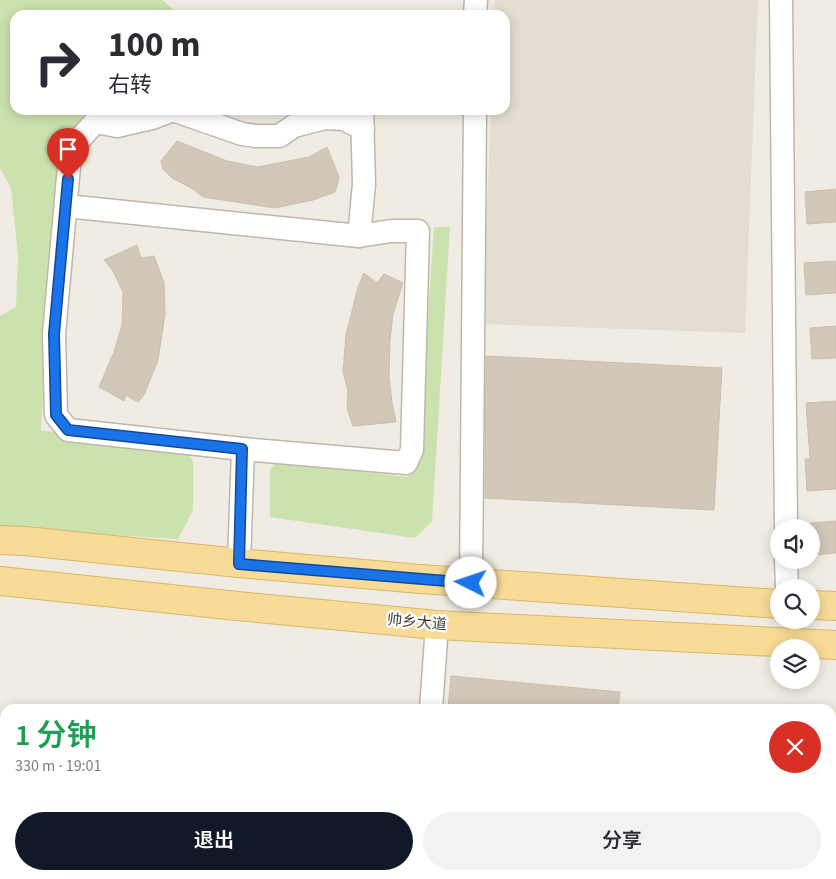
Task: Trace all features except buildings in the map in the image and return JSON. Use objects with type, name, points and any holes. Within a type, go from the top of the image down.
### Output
[{"type":"main road","points":[[0,540],[25,541],[239,564],[471,583],[770,603]]},
{"type":"main road","name":"帅乡大道","points":[[0,581],[437,625],[836,645]]},
{"type":"main road","points":[[820,605],[836,606]]},
{"type":"street","points":[[781,0],[786,519]]},
{"type":"street","points":[[66,206],[359,236],[391,231],[418,230],[412,450],[406,462],[242,449],[68,430],[56,415],[54,334],[69,166],[75,144],[99,118],[105,115]]},
{"type":"street","points":[[96,122],[116,126],[160,115]]},
{"type":"street","points":[[187,115],[242,134],[256,136],[279,136],[294,126],[325,118],[363,120],[364,184],[359,236]]},
{"type":"street","points":[[471,583],[475,115]]},
{"type":"street","points":[[239,564],[242,449]]},
{"type":"street","points":[[431,704],[437,625]]},
{"type":"shaded area","points":[[495,0],[758,0],[745,333],[482,324],[491,115],[510,115],[510,10],[494,10]]},
{"type":"green space","points":[[0,0],[162,0],[174,10],[10,10],[10,115],[92,115],[69,133],[57,163],[41,430],[189,455],[193,461],[193,510],[178,539],[0,528],[0,316],[16,307],[18,256],[11,188],[0,168]]},
{"type":"green space","points":[[434,227],[450,227],[432,521],[415,538],[270,517],[270,470],[277,462],[407,477],[418,464]]},
{"type":"route","points":[[68,179],[54,334],[56,415],[68,430],[242,449],[239,564],[471,583]]}]
